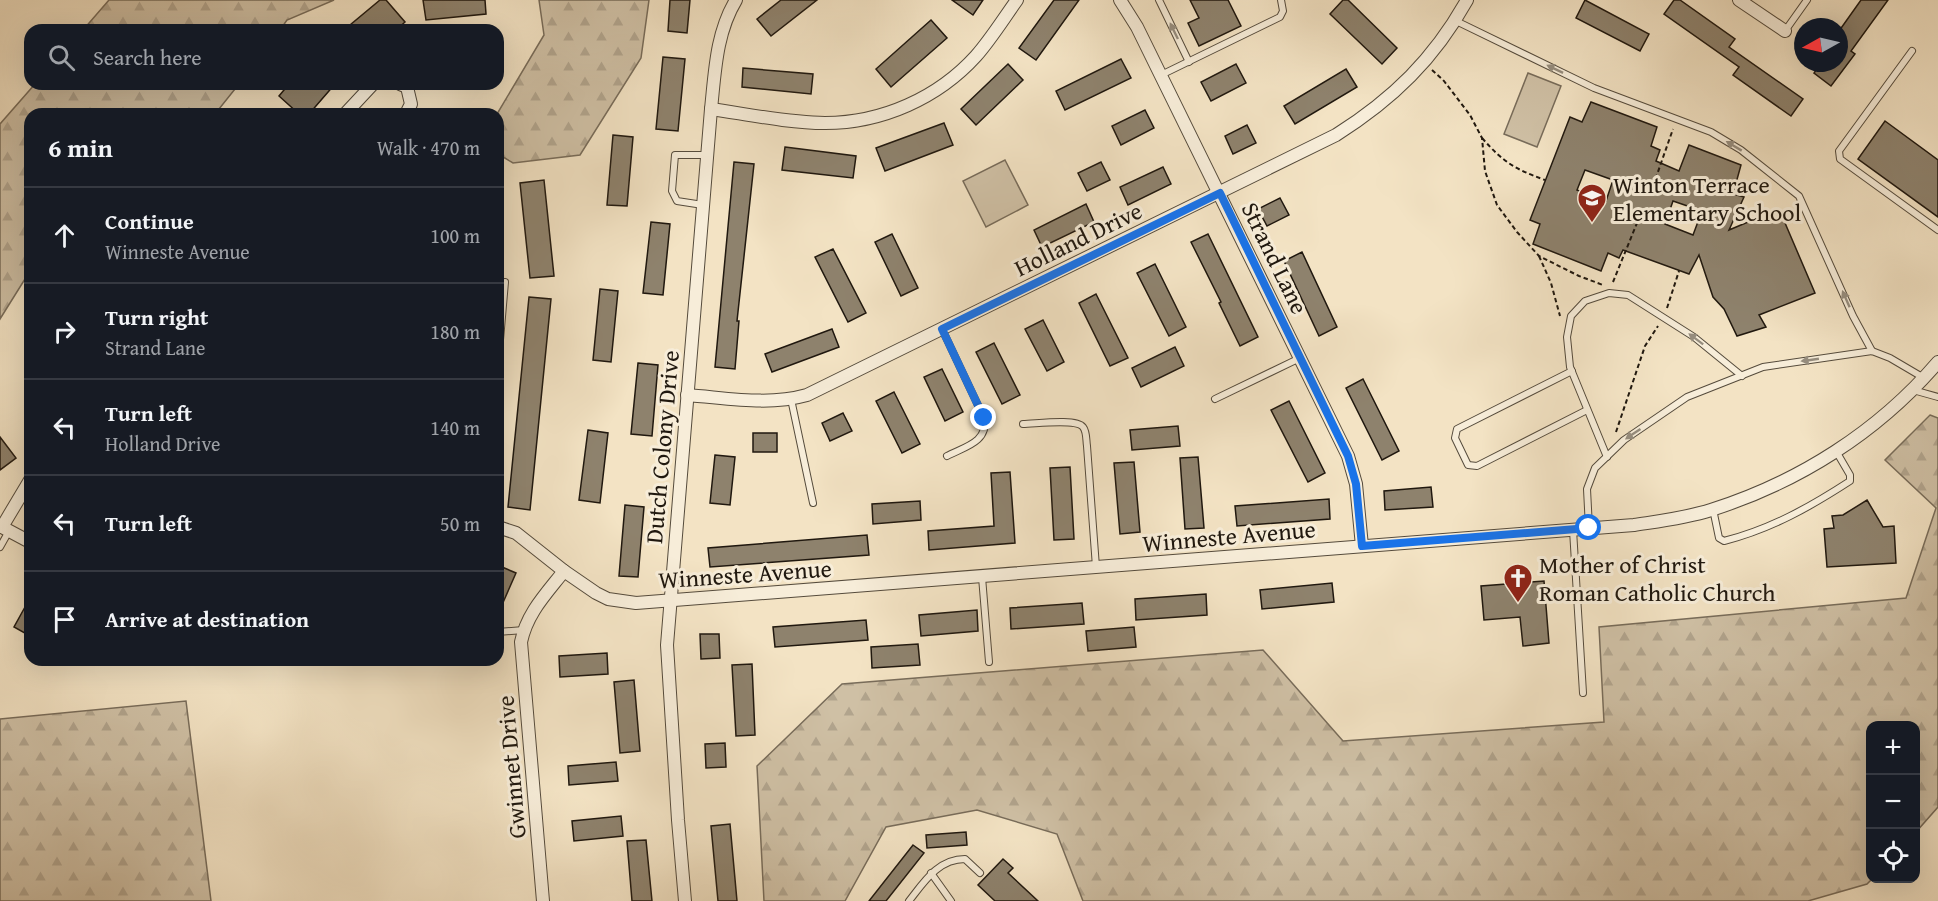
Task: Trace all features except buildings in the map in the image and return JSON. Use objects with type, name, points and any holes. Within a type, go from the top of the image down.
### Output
[{"type":"street","name":"Dutch Colony Drive","points":[[686,901],[678,820],[667,645],[711,109],[719,45],[724,25],[736,0]]},
{"type":"street","points":[[711,109],[822,123],[869,118],[888,113],[913,103],[958,74],[977,55],[1017,0]]},
{"type":"street","name":"Strand Lane","points":[[1120,0],[1137,27],[1348,456],[1356,484],[1362,546]]},
{"type":"street","name":"Holland Drive","points":[[687,395],[769,402],[807,395],[1336,135],[1391,97],[1424,64],[1456,21],[1467,0]]},
{"type":"street","points":[[1739,0],[1785,31]]},
{"type":"street","points":[[351,108],[368,90]]},
{"type":"street","points":[[407,90],[411,104],[409,108]]},
{"type":"street","name":"Winneste Avenue","points":[[504,529],[516,533],[596,593],[608,599],[636,603],[1634,525],[1676,519],[1713,509],[1785,481],[1836,451],[1872,426],[1913,389],[1938,362]]},
{"type":"street","points":[[24,491],[3,528],[24,539]]},
{"type":"street","name":"Gwinnet Drive","points":[[543,901],[527,700],[521,655],[524,630],[535,607],[564,571]]},
{"type":"lane","points":[[1159,0],[1189,62]]},
{"type":"lane","points":[[1161,75],[1280,17],[1283,10],[1281,0]]},
{"type":"lane","points":[[1785,31],[1807,0]]},
{"type":"lane","points":[[1456,21],[1594,88],[1711,132],[1741,150],[1799,196],[1853,316],[1872,351]]},
{"type":"lane","points":[[1912,51],[1839,151],[1840,159],[1938,230]]},
{"type":"lane","points":[[703,205],[677,201],[672,191],[675,155],[707,155]]},
{"type":"lane","points":[[504,294],[505,282]]},
{"type":"lane","points":[[1607,457],[1572,371],[1567,337],[1571,316],[1585,301],[1609,292],[1628,295],[1694,337],[1742,376]]},
{"type":"lane","points":[[942,329],[984,418],[986,427],[979,440],[947,456]]},
{"type":"lane","points":[[1589,528],[1587,489],[1595,468],[1624,440],[1687,397],[1763,367],[1872,351],[1890,357],[1924,378]]},
{"type":"lane","points":[[1215,399],[1300,358]]},
{"type":"lane","points":[[1572,371],[1457,429],[1455,438],[1468,465],[1477,466],[1587,410]]},
{"type":"lane","points":[[1913,389],[1938,398]]},
{"type":"lane","points":[[791,399],[813,504]]},
{"type":"lane","points":[[1023,424],[1061,422],[1082,425],[1086,439],[1096,568]]},
{"type":"lane","points":[[1713,509],[1719,538],[1724,541],[1744,536],[1786,519],[1850,481],[1851,476],[1836,451]]},
{"type":"lane","points":[[0,547],[3,528]]},
{"type":"lane","points":[[1573,529],[1583,693]]},
{"type":"lane","points":[[982,577],[989,662]]},
{"type":"lane","points":[[504,632],[524,630]]},
{"type":"lane","points":[[909,901],[931,873],[945,863],[959,859],[968,861],[980,873]]},
{"type":"lane","points":[[931,873],[951,901]]},
{"type":"path","points":[[1424,64],[1444,81],[1470,114],[1482,138],[1495,153],[1515,168],[1545,180]]},
{"type":"path","points":[[1653,186],[1676,119]]},
{"type":"path","points":[[1482,138],[1485,171],[1497,206],[1539,256],[1551,283],[1567,337]]},
{"type":"path","points":[[1539,256],[1578,276],[1601,283],[1609,292],[1637,224]]},
{"type":"path","points":[[1614,436],[1645,346],[1663,318],[1679,271]]},
{"type":"green space","points":[[109,0],[334,0],[287,20],[284,24],[88,24]]},
{"type":"green space","points":[[539,0],[649,0],[641,58],[580,155],[513,163],[504,158],[504,108],[501,108],[544,35]]},
{"type":"green space","points":[[1528,73],[1561,86],[1537,147],[1504,134]]},
{"type":"green space","points":[[30,90],[234,90],[220,108],[24,108],[24,281],[0,319],[0,124]]},
{"type":"green space","points":[[1005,160],[1028,205],[986,227],[963,181]]},
{"type":"green space","points":[[1930,415],[1938,418],[1938,807],[1920,827],[1920,721],[1866,721],[1867,884],[1808,901],[1083,901],[1057,834],[977,810],[886,827],[845,901],[764,901],[757,766],[842,684],[1263,650],[1343,741],[1604,722],[1599,627],[1906,598],[1936,508],[1885,460]]},
{"type":"green space","points":[[186,701],[211,901],[0,901],[0,719]]},
{"type":"place","name":"Winton Terrace Elementary School","points":[[1592,224]]},
{"type":"place","name":"Mother of Christ Roman Catholic Church","points":[[1518,604]]},
{"type":"route","points":[[984,418],[942,329],[1220,193],[1348,456],[1356,484],[1362,546],[1589,528]]}]
